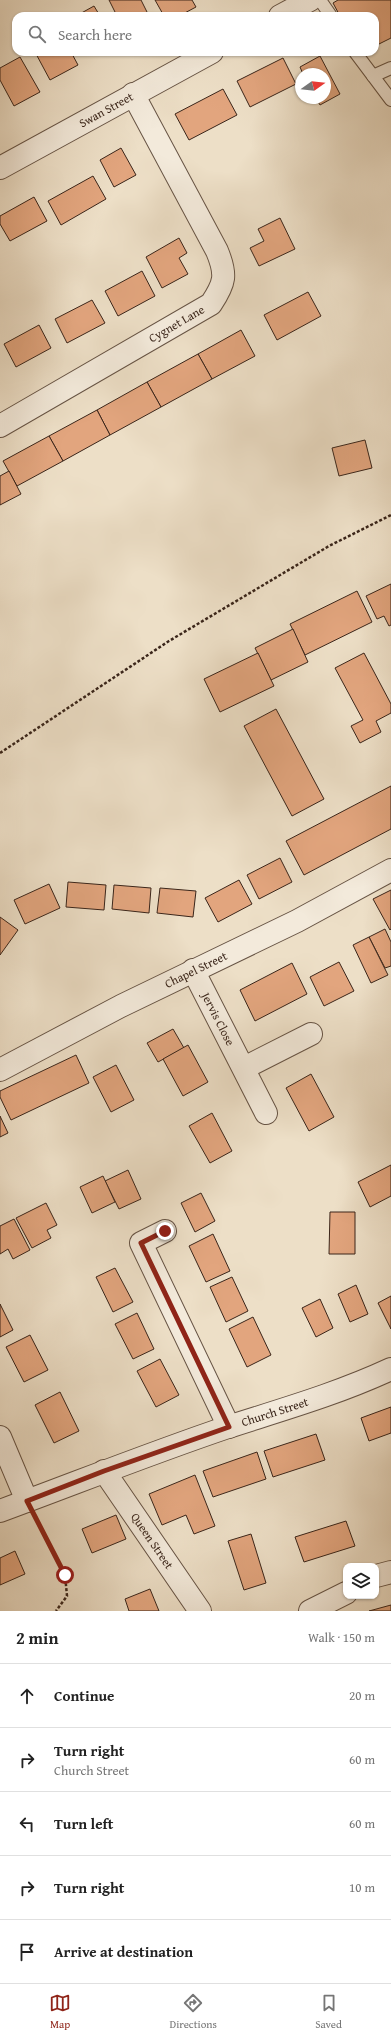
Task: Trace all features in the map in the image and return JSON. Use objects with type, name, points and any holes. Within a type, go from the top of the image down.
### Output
[{"type":"street","points":[[288,12],[310,0]]},
{"type":"street","name":"Swan Street","points":[[0,168],[204,56]]},
{"type":"street","name":"Cygnet Lane","points":[[0,426],[210,304],[224,282],[224,268],[217,251],[133,94]]},
{"type":"street","name":"Chapel Street","points":[[0,1070],[114,1009],[297,921],[391,870]]},
{"type":"street","name":"Jervis Close","points":[[193,970],[266,1113]]},
{"type":"street","points":[[244,1068],[311,1034]]},
{"type":"street","points":[[165,1231],[141,1243],[229,1427]]},
{"type":"street","name":"Church Street","points":[[0,1511],[104,1471],[229,1427],[327,1396],[391,1369]]},
{"type":"street","points":[[0,1437],[27,1501]]},
{"type":"street","name":"Queen Street","points":[[104,1471],[200,1611]]},
{"type":"street","points":[[379,1575],[391,1572]]},
{"type":"street","points":[[310,1611],[343,1594]]},
{"type":"lane","points":[[320,0],[328,12]]},
{"type":"lane","points":[[358,56],[391,100]]},
{"type":"lane","points":[[373,76],[391,68]]},
{"type":"path","points":[[0,753],[169,641],[330,546],[391,515]]},
{"type":"path","points":[[27,1501],[65,1575],[67,1596],[56,1611]]},
{"type":"building","points":[[109,0],[141,0],[147,12],[115,12]]},
{"type":"building","points":[[155,0],[192,0],[196,7],[187,12],[162,12]]},
{"type":"building","points":[[338,0],[391,0],[391,38],[379,44],[379,12],[338,12],[333,3]]},
{"type":"building","points":[[94,6],[98,12],[83,12]]},
{"type":"building","points":[[37,56],[73,56],[78,65],[50,80]]},
{"type":"building","points":[[320,56],[326,68],[300,68]]},
{"type":"building","points":[[20,57],[40,92],[14,106],[0,80],[0,68]]},
{"type":"building","points":[[283,58],[295,84],[250,107],[237,81]]},
{"type":"building","points":[[331,77],[340,94],[331,99]]},
{"type":"building","points":[[223,89],[237,115],[189,140],[175,114]]},
{"type":"building","points":[[121,148],[136,175],[114,187],[100,160]]},
{"type":"building","points":[[93,176],[106,199],[61,225],[48,201]]},
{"type":"building","points":[[34,197],[47,221],[10,241],[0,224],[0,216]]},
{"type":"building","points":[[280,218],[295,249],[259,266],[250,248],[264,241],[258,229]]},
{"type":"building","points":[[179,238],[187,253],[179,258],[188,274],[162,288],[146,257]]},
{"type":"building","points":[[142,271],[155,296],[118,316],[105,291]]},
{"type":"building","points":[[308,292],[321,316],[277,340],[264,315]]},
{"type":"building","points":[[92,300],[105,323],[67,343],[55,319]]},
{"type":"building","points":[[39,325],[51,348],[16,367],[4,344]]},
{"type":"building","points":[[241,330],[255,356],[212,379],[198,354]]},
{"type":"building","points":[[198,354],[212,379],[161,407],[147,382]]},
{"type":"building","points":[[147,382],[161,407],[110,435],[97,410]]},
{"type":"building","points":[[97,410],[110,435],[63,461],[49,436]]},
{"type":"building","points":[[49,436],[63,461],[17,486],[3,461]]},
{"type":"building","points":[[365,440],[372,468],[339,476],[332,448]]},
{"type":"building","points":[[9,471],[21,494],[0,505],[0,476]]},
{"type":"building","points":[[391,584],[391,625],[389,626],[384,616],[377,619],[366,596]]},
{"type":"building","points":[[357,591],[372,622],[305,655],[290,624]]},
{"type":"building","points":[[293,629],[308,662],[271,680],[255,648]]},
{"type":"building","points":[[258,653],[274,686],[220,712],[204,679]]},
{"type":"building","points":[[364,653],[391,704],[391,713],[376,721],[381,732],[360,743],[351,726],[363,720],[335,668]]},
{"type":"building","points":[[276,709],[324,799],[292,816],[244,726]]},
{"type":"building","points":[[391,786],[391,829],[304,875],[286,841]]},
{"type":"building","points":[[280,858],[292,882],[259,899],[247,875]]},
{"type":"building","points":[[239,880],[252,904],[218,922],[205,898]]},
{"type":"building","points":[[68,882],[106,885],[104,910],[66,907]]},
{"type":"building","points":[[49,884],[60,908],[25,924],[14,900]]},
{"type":"building","points":[[114,885],[151,888],[149,913],[112,909]]},
{"type":"building","points":[[160,888],[196,891],[193,917],[157,913]]},
{"type":"building","points":[[391,890],[391,929],[390,930],[373,899]]},
{"type":"building","points":[[0,917],[18,930],[0,955]]},
{"type":"building","points":[[385,929],[391,942],[391,966],[385,968],[369,937]]},
{"type":"building","points":[[369,937],[388,975],[371,983],[353,945]]},
{"type":"building","points":[[339,962],[354,991],[324,1006],[310,977]]},
{"type":"building","points":[[292,963],[307,994],[255,1021],[240,990]]},
{"type":"building","points":[[173,1029],[184,1048],[158,1062],[147,1043]]},
{"type":"building","points":[[188,1045],[208,1082],[183,1096],[163,1059]]},
{"type":"building","points":[[76,1055],[89,1083],[11,1120],[0,1097],[0,1091]]},
{"type":"building","points":[[116,1065],[134,1100],[111,1112],[93,1077]]},
{"type":"building","points":[[311,1074],[334,1117],[309,1131],[286,1088]]},
{"type":"building","points":[[212,1113],[232,1151],[210,1163],[189,1126]]},
{"type":"building","points":[[0,1116],[8,1133],[0,1137]]},
{"type":"building","points":[[391,1165],[391,1196],[370,1207],[358,1182]]},
{"type":"building","points":[[128,1170],[141,1199],[119,1209],[105,1181]]},
{"type":"building","points":[[103,1176],[115,1202],[92,1213],[80,1187]]},
{"type":"building","points":[[201,1193],[215,1221],[195,1232],[181,1203]]},
{"type":"building","points":[[46,1203],[57,1225],[47,1230],[51,1238],[32,1248],[16,1218]]},
{"type":"building","points":[[330,1212],[355,1212],[355,1254],[329,1254]]},
{"type":"building","points":[[14,1219],[30,1250],[13,1259],[8,1249],[0,1254],[0,1226]]},
{"type":"building","points":[[213,1234],[230,1271],[206,1282],[189,1246]]},
{"type":"building","points":[[115,1268],[133,1302],[113,1312],[96,1277]]},
{"type":"building","points":[[232,1277],[248,1311],[226,1322],[210,1287]]},
{"type":"building","points":[[356,1285],[368,1314],[350,1322],[338,1294]]},
{"type":"building","points":[[391,1296],[391,1329],[378,1303]]},
{"type":"building","points":[[320,1299],[333,1328],[316,1337],[302,1308]]},
{"type":"building","points":[[0,1304],[13,1330],[0,1337]]},
{"type":"building","points":[[137,1313],[154,1349],[133,1359],[115,1324]]},
{"type":"building","points":[[253,1317],[271,1355],[247,1367],[229,1329]]},
{"type":"building","points":[[30,1335],[48,1370],[24,1382],[6,1347]]},
{"type":"building","points":[[160,1359],[179,1395],[156,1407],[137,1371]]},
{"type":"building","points":[[60,1392],[79,1431],[54,1443],[35,1405]]},
{"type":"building","points":[[391,1407],[391,1433],[369,1441],[361,1418]]},
{"type":"building","points":[[316,1434],[325,1460],[273,1477],[264,1451]]},
{"type":"building","points":[[257,1452],[266,1479],[213,1497],[203,1471]]},
{"type":"building","points":[[195,1475],[215,1526],[194,1534],[186,1515],[162,1525],[149,1494]]},
{"type":"building","points":[[116,1515],[126,1539],[92,1553],[82,1529]]},
{"type":"building","points":[[346,1521],[355,1546],[304,1562],[295,1537]]},
{"type":"building","points":[[251,1534],[266,1583],[244,1590],[228,1541]]},
{"type":"building","points":[[15,1551],[25,1574],[0,1585],[0,1558]]},
{"type":"building","points":[[150,1589],[159,1611],[129,1611],[125,1599]]},
{"type":"building","points":[[391,1605],[391,1611],[369,1611]]},
{"type":"route","points":[[65,1575],[27,1501],[104,1471],[229,1427],[141,1243],[165,1231]]}]
